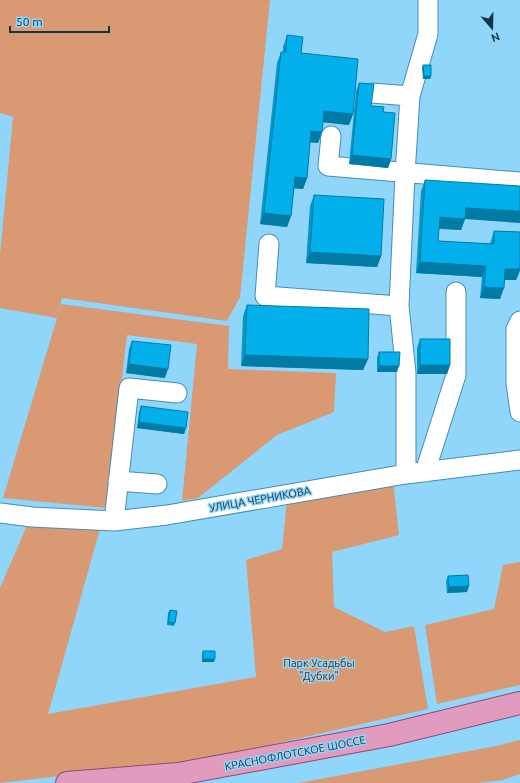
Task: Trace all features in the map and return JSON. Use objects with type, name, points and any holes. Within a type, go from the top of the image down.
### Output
[{"type":"main road","name":"КРАСНОФЛОТСКОЕ ШОССЕ","points":[[67,783],[193,771],[388,735],[520,703]]},
{"type":"street","points":[[406,474],[406,373],[399,306],[405,174],[410,96],[420,57],[428,34],[428,0]]},
{"type":"street","points":[[372,93],[410,96]]},
{"type":"street","points":[[331,136],[328,166],[405,174],[520,182]]},
{"type":"street","points":[[269,244],[265,296],[399,306]]},
{"type":"street","points":[[425,472],[456,375],[456,292]]},
{"type":"street","points":[[520,321],[516,329],[516,383],[520,412]]},
{"type":"street","points":[[114,521],[129,388],[177,393]]},
{"type":"street","name":"УЛИЦА ЧЕРНИКОВА","points":[[0,513],[32,517],[114,521],[167,515],[406,474],[520,460]]},
{"type":"street","points":[[118,481],[157,484]]},
{"type":"green space","points":[[0,0],[270,0],[240,297],[227,321],[62,298],[57,317],[61,304],[229,326],[228,369],[336,373],[334,412],[277,435],[198,498],[182,501],[197,344],[127,335],[107,508],[3,498],[57,318],[0,308],[0,255],[13,117],[0,113]]},
{"type":"green space","name":"Парк Усадьбы \"Дубки\"","points":[[393,481],[399,535],[332,552],[334,607],[385,632],[414,626],[428,709],[208,759],[0,783],[0,588],[31,516],[100,529],[48,714],[256,677],[246,560],[282,549],[287,501]]},
{"type":"green space","points":[[520,562],[520,685],[437,704],[425,625],[494,609],[503,565]]},
{"type":"green space","points":[[520,740],[520,774],[503,780],[478,783],[299,783],[496,746]]},
{"type":"building","points":[[287,35],[303,37],[301,53],[358,59],[353,114],[324,111],[322,132],[311,131],[307,178],[295,177],[291,216],[264,213],[281,52],[286,52]]},
{"type":"building","points":[[423,65],[431,65],[431,76],[424,76]]},
{"type":"building","points":[[359,83],[374,84],[371,106],[384,107],[383,112],[395,113],[391,159],[352,155]]},
{"type":"building","points":[[425,180],[520,186],[520,211],[466,208],[465,219],[440,217],[438,241],[494,244],[494,231],[520,232],[520,269],[505,269],[504,288],[484,287],[486,266],[420,262]]},
{"type":"building","points":[[314,195],[384,199],[381,256],[310,252]]},
{"type":"building","points":[[247,305],[369,309],[368,359],[245,355]]},
{"type":"building","points":[[420,339],[450,339],[450,365],[420,365]]},
{"type":"building","points":[[132,341],[171,345],[168,369],[129,364]]},
{"type":"building","points":[[379,352],[400,352],[399,366],[379,366]]},
{"type":"building","points":[[141,406],[188,412],[186,428],[139,422]]},
{"type":"building","points":[[468,575],[469,586],[449,587],[448,576]]},
{"type":"building","points":[[170,610],[177,611],[175,623],[168,622]]},
{"type":"building","points":[[203,651],[215,651],[215,659],[203,659]]}]
